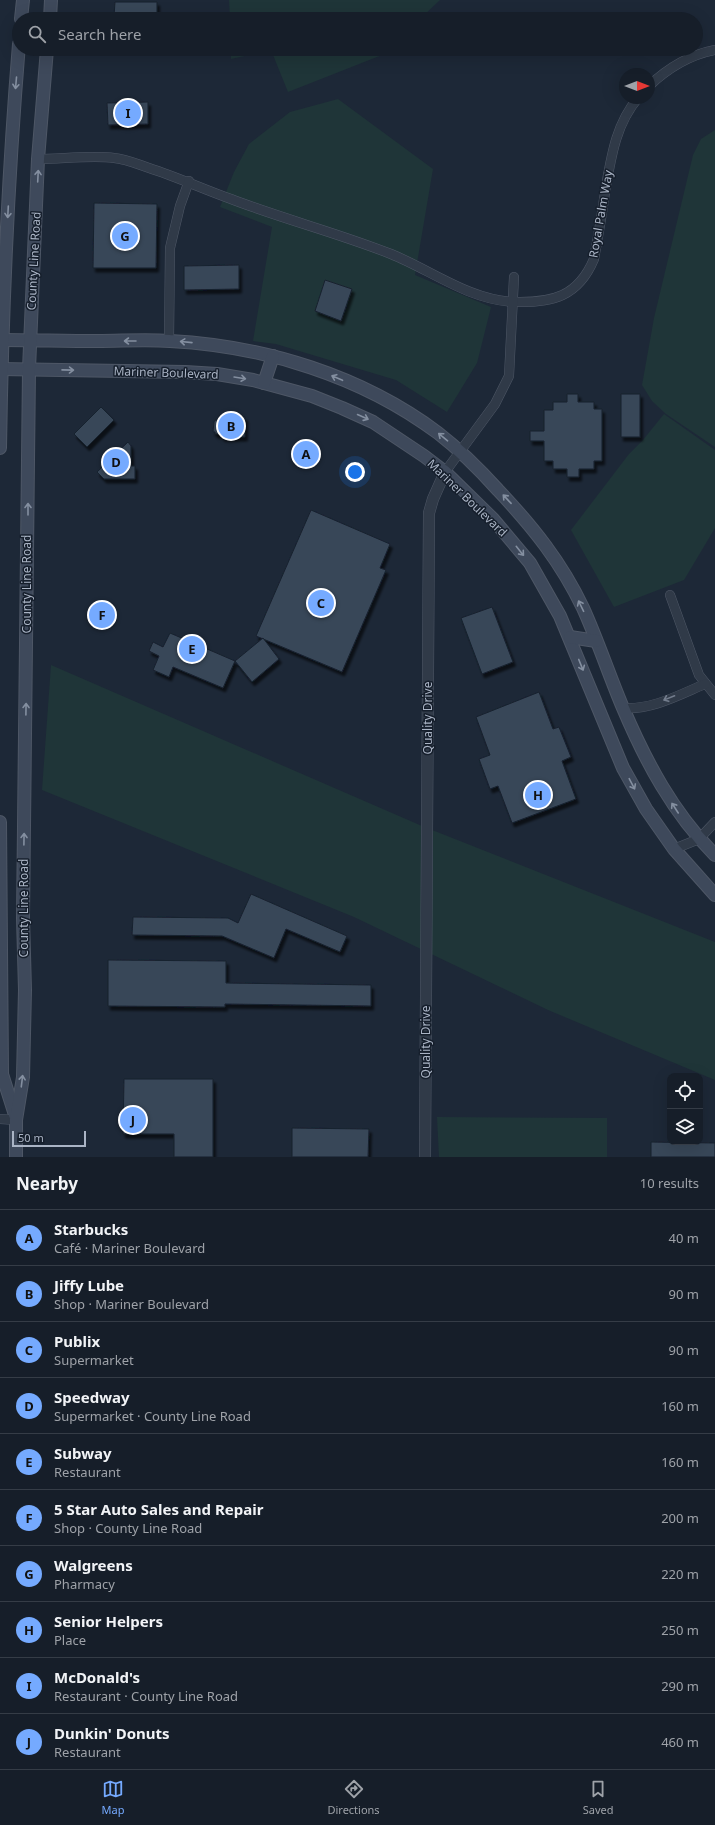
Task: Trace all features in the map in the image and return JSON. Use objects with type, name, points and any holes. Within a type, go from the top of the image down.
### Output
[{"type":"main road","points":[[22,12],[23,0]]},
{"type":"main road","points":[[50,12],[51,0]]},
{"type":"main road","points":[[0,448],[1,340],[13,110],[18,56]]},
{"type":"main road","name":"County Line Road","points":[[16,1157],[16,1120],[23,1077],[25,990],[23,918],[29,369],[38,159],[46,56]]},
{"type":"main road","name":"Mariner Boulevard","points":[[1,340],[169,340],[220,346],[273,356],[322,372],[383,399],[439,433],[481,471],[541,538],[570,584],[644,754],[680,815],[699,839],[715,855]]},
{"type":"main road","points":[[264,383],[273,356]]},
{"type":"main road","name":"Mariner Boulevard","points":[[1,369],[185,372],[217,374],[264,383],[312,396],[373,422],[424,456],[445,472],[493,519],[530,563],[570,637],[623,768],[646,809],[674,849],[715,895]]},
{"type":"main road","points":[[570,637],[596,641]]},
{"type":"main road","name":"County Line Road","points":[[0,822],[2,1074],[16,1120]]},
{"type":"street","points":[[703,54],[715,50]]},
{"type":"street","points":[[655,81],[675,65],[695,56]]},
{"type":"street","name":"Royal Palm Way","points":[[38,159],[113,158],[126,160],[189,181],[237,201],[391,254],[470,292],[494,299],[512,302],[542,302],[564,295],[575,288],[590,271],[594,259],[612,152],[625,117],[634,104]]},
{"type":"street","points":[[169,340],[170,248],[180,206],[189,181]]},
{"type":"street","points":[[512,302],[514,278]]},
{"type":"street","name":"Quality Drive","points":[[425,1157],[429,513],[433,499],[445,472],[495,404],[509,376],[512,302]]},
{"type":"street","points":[[670,595],[690,654],[705,684],[715,695]]},
{"type":"street","points":[[623,708],[634,709],[648,707],[705,684]]},
{"type":"street","points":[[674,849],[699,839],[715,822]]},
{"type":"street","points":[[0,1119],[16,1120]]},
{"type":"green space","points":[[229,0],[440,0],[427,12],[230,12]]},
{"type":"green space","points":[[231,56],[244,56],[231,59]]},
{"type":"green space","points":[[273,56],[379,56],[288,92]]},
{"type":"green space","points":[[338,99],[433,169],[415,275],[491,307],[477,363],[447,412],[396,380],[276,344],[253,341],[272,227],[220,207],[234,172],[249,144],[290,112]]},
{"type":"green space","points":[[715,130],[715,447],[666,414],[652,401],[642,385],[654,318],[693,155],[701,139]]},
{"type":"green space","points":[[664,414],[715,450],[715,528],[684,580],[614,607],[571,530],[629,454],[643,440]]},
{"type":"green space","points":[[51,665],[422,826],[715,942],[715,1080],[703,1075],[703,1073],[698,1073],[548,1010],[354,917],[42,790]]},
{"type":"green space","points":[[437,1117],[607,1118],[607,1157],[439,1157]]},
{"type":"building","points":[[115,2],[157,2],[157,12],[114,12]]},
{"type":"building","points":[[148,102],[148,124],[108,125],[107,103]]},
{"type":"building","points":[[94,203],[157,204],[156,268],[93,268]]},
{"type":"building","points":[[239,265],[239,289],[184,290],[184,266]]},
{"type":"building","points":[[325,280],[352,289],[341,321],[315,311]]},
{"type":"building","points":[[567,394],[578,394],[578,402],[594,402],[594,409],[602,409],[602,461],[594,461],[594,469],[579,469],[579,477],[567,477],[567,469],[553,469],[553,461],[544,461],[544,441],[530,441],[530,431],[544,431],[544,410],[553,410],[553,402],[567,402]]},
{"type":"building","points":[[621,394],[640,394],[640,437],[621,437]]},
{"type":"building","points":[[101,407],[114,420],[87,447],[74,434]]},
{"type":"building","points":[[236,417],[245,417],[245,437],[222,437],[222,434],[215,434],[215,432],[213,432],[215,420],[236,421]]},
{"type":"building","points":[[128,442],[131,446],[131,466],[135,466],[135,479],[104,479],[97,472]]},
{"type":"building","points":[[311,510],[390,544],[380,568],[386,570],[342,672],[256,636]]},
{"type":"building","points":[[492,607],[513,662],[482,674],[461,618]]},
{"type":"building","points":[[170,633],[235,661],[223,688],[173,667],[169,677],[153,670],[159,656],[149,651],[153,642],[163,647]]},
{"type":"building","points":[[263,638],[279,659],[252,682],[235,661]]},
{"type":"building","points":[[539,692],[553,729],[559,727],[571,757],[562,761],[576,799],[512,823],[498,786],[490,789],[479,759],[490,755],[476,717]]},
{"type":"building","points":[[251,894],[347,936],[340,952],[286,929],[274,958],[222,936],[132,935],[133,917],[228,918],[238,923]]},
{"type":"building","points":[[108,960],[226,961],[226,983],[371,985],[371,1006],[225,1004],[225,1007],[108,1006]]},
{"type":"building","points":[[124,1079],[213,1079],[213,1157],[174,1157],[174,1134],[123,1134]]},
{"type":"building","points":[[292,1128],[369,1129],[368,1157],[292,1157]]},
{"type":"building","points":[[651,1142],[667,1142],[667,1145],[703,1145],[703,1143],[715,1143],[715,1157],[651,1157]]},
{"type":"place","name":"McDonald's","points":[[128,113]]},
{"type":"place","name":"Walgreens","points":[[125,236]]},
{"type":"place","name":"Jiffy Lube","points":[[231,426]]},
{"type":"place","name":"Starbucks","points":[[306,454]]},
{"type":"place","name":"Speedway","points":[[116,462]]},
{"type":"place","name":"Publix","points":[[321,603]]},
{"type":"place","name":"5 Star Auto Sales and Repair","points":[[102,615]]},
{"type":"place","name":"Subway","points":[[192,649]]},
{"type":"place","name":"Senior Helpers","points":[[538,795]]},
{"type":"place","name":"Dunkin' Donuts","points":[[133,1120]]}]
